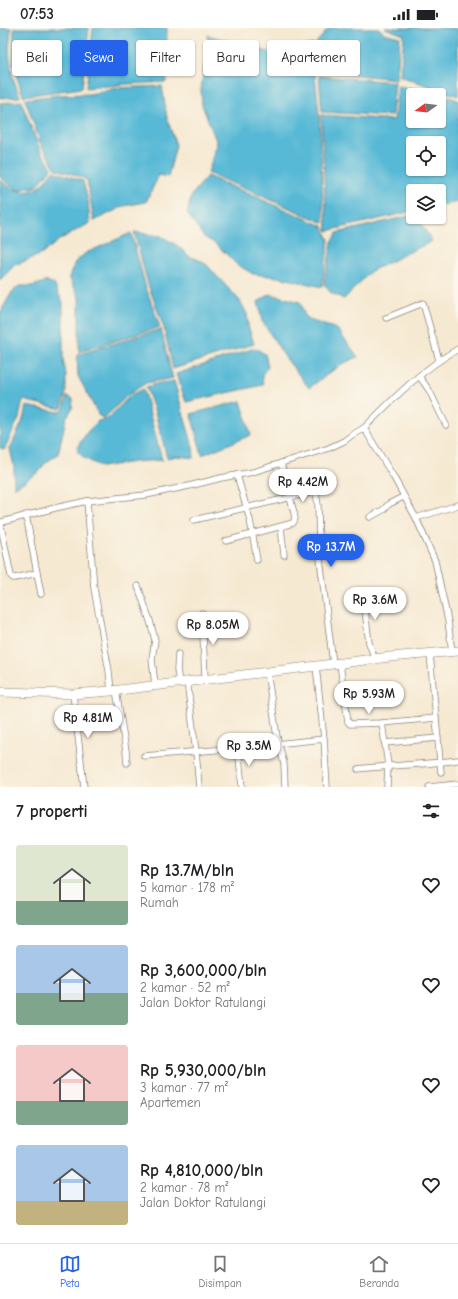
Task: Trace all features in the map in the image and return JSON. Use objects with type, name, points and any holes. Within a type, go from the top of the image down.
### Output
[{"type":"highway","points":[[0,692],[73,694],[155,686],[390,657],[455,651]]},
{"type":"street","points":[[386,318],[423,303],[439,360]]},
{"type":"street","points":[[37,573],[13,578],[10,574],[2,522],[87,501],[146,495],[237,475],[281,464],[329,448],[344,441],[364,428],[419,376],[439,360],[458,349]]},
{"type":"street","points":[[419,376],[429,390],[446,425]]},
{"type":"street","points":[[364,428],[416,518],[435,561],[455,651]]},
{"type":"street","points":[[226,541],[292,524],[294,521],[294,513],[281,464]]},
{"type":"street","points":[[237,475],[247,507],[257,560]]},
{"type":"street","points":[[194,520],[313,492],[317,495],[319,551],[337,664],[349,723],[382,723],[436,718]]},
{"type":"street","points":[[370,517],[383,510],[389,504],[403,497]]},
{"type":"street","points":[[87,501],[94,588],[109,671],[126,751],[127,763]]},
{"type":"street","points":[[416,518],[458,505]]},
{"type":"street","points":[[26,515],[41,594]]},
{"type":"street","points":[[281,527],[284,555]]},
{"type":"street","points":[[138,586],[155,640],[152,659],[155,686]]},
{"type":"street","points":[[357,592],[364,602],[369,643],[375,659]]},
{"type":"street","points":[[202,613],[205,679]]},
{"type":"street","points":[[178,654],[177,670],[183,682],[196,752],[199,787]]},
{"type":"street","points":[[430,654],[441,772]]},
{"type":"street","points":[[316,666],[324,739],[327,787]]},
{"type":"street","points":[[266,672],[277,737],[284,764],[285,787]]},
{"type":"street","points":[[73,694],[84,787]]},
{"type":"street","points":[[382,723],[388,765],[387,787]]},
{"type":"street","points":[[385,743],[438,738]]},
{"type":"street","points":[[144,756],[324,739]]},
{"type":"street","points":[[238,748],[242,787]]},
{"type":"street","points":[[358,769],[388,765],[457,760]]},
{"type":"street","points":[[429,787],[457,785]]},
{"type":"water","points":[[0,28],[11,28],[9,52],[12,76],[20,97],[0,98]]},
{"type":"water","points":[[14,28],[89,28],[88,40],[70,40],[70,76],[83,76],[82,88],[23,96],[17,76],[62,76],[62,40],[14,40]]},
{"type":"water","points":[[93,28],[167,28],[167,40],[136,40],[136,76],[166,76],[166,82],[86,88],[87,76],[128,76],[128,40],[92,40]]},
{"type":"water","points":[[329,28],[379,28],[384,33],[400,37],[397,79],[360,75],[360,40],[319,40]]},
{"type":"water","points":[[385,28],[458,28],[458,96],[446,92],[446,88],[435,88],[400,76],[404,35]]},
{"type":"water","points":[[208,35],[226,40],[207,40]]},
{"type":"water","points":[[259,49],[267,52],[267,76],[315,76],[319,113],[324,223],[208,173],[217,143],[202,105],[201,90],[203,74],[203,76],[259,76]]},
{"type":"water","points":[[319,76],[395,82],[392,116],[322,112]]},
{"type":"water","points":[[162,86],[167,118],[176,145],[168,177],[159,175],[146,202],[124,206],[94,221],[87,180],[56,169],[42,147],[25,99],[59,95],[90,94],[117,88]]},
{"type":"water","points":[[398,86],[410,88],[406,88],[406,128],[446,128],[446,97],[458,100],[458,202],[446,205],[446,184],[406,184],[406,213],[327,231],[321,115],[394,120]]},
{"type":"water","points":[[21,101],[41,152],[52,168],[36,187],[18,190],[0,177],[0,103]]},
{"type":"water","points":[[53,171],[83,181],[88,201],[90,223],[59,240],[42,254],[15,265],[0,280],[0,180],[13,189],[28,191],[38,188]]},
{"type":"water","points":[[207,176],[323,226],[329,240],[322,287],[278,277],[253,274],[236,264],[216,244],[204,237],[187,213],[192,195]]},
{"type":"water","points":[[406,217],[406,224],[421,224],[432,241],[371,271],[344,299],[331,293],[324,284],[332,242],[337,233]]},
{"type":"water","points":[[134,232],[161,236],[178,246],[189,256],[204,262],[240,301],[247,314],[248,326],[254,344],[173,369],[164,328],[148,284]]},
{"type":"water","points":[[131,233],[146,288],[160,327],[79,352],[79,297],[69,277],[75,262],[86,253]]},
{"type":"water","points":[[47,281],[54,284],[63,303],[63,360],[66,374],[66,393],[61,409],[23,400],[19,418],[4,450],[0,448],[0,313],[12,292],[19,286],[33,286]]},
{"type":"water","points":[[270,294],[300,302],[306,319],[337,329],[358,357],[340,365],[309,388],[285,357],[262,321],[258,302]]},
{"type":"water","points":[[161,329],[173,378],[146,383],[128,395],[104,418],[99,416],[78,376],[77,355]]},
{"type":"water","points":[[255,348],[265,354],[268,367],[262,374],[263,385],[186,402],[176,374]]},
{"type":"water","points":[[174,381],[193,447],[194,458],[177,456],[167,458],[155,412],[146,387]]},
{"type":"water","points":[[143,389],[162,460],[134,462],[101,467],[83,457],[77,451],[78,446],[88,431],[98,421],[107,419],[131,395]]},
{"type":"water","points":[[67,396],[73,399],[72,409],[66,418],[58,454],[44,464],[40,471],[14,488],[14,466],[10,449],[23,420],[26,406],[59,412],[63,410]]},
{"type":"water","points":[[241,401],[251,435],[202,455],[191,414]]}]
